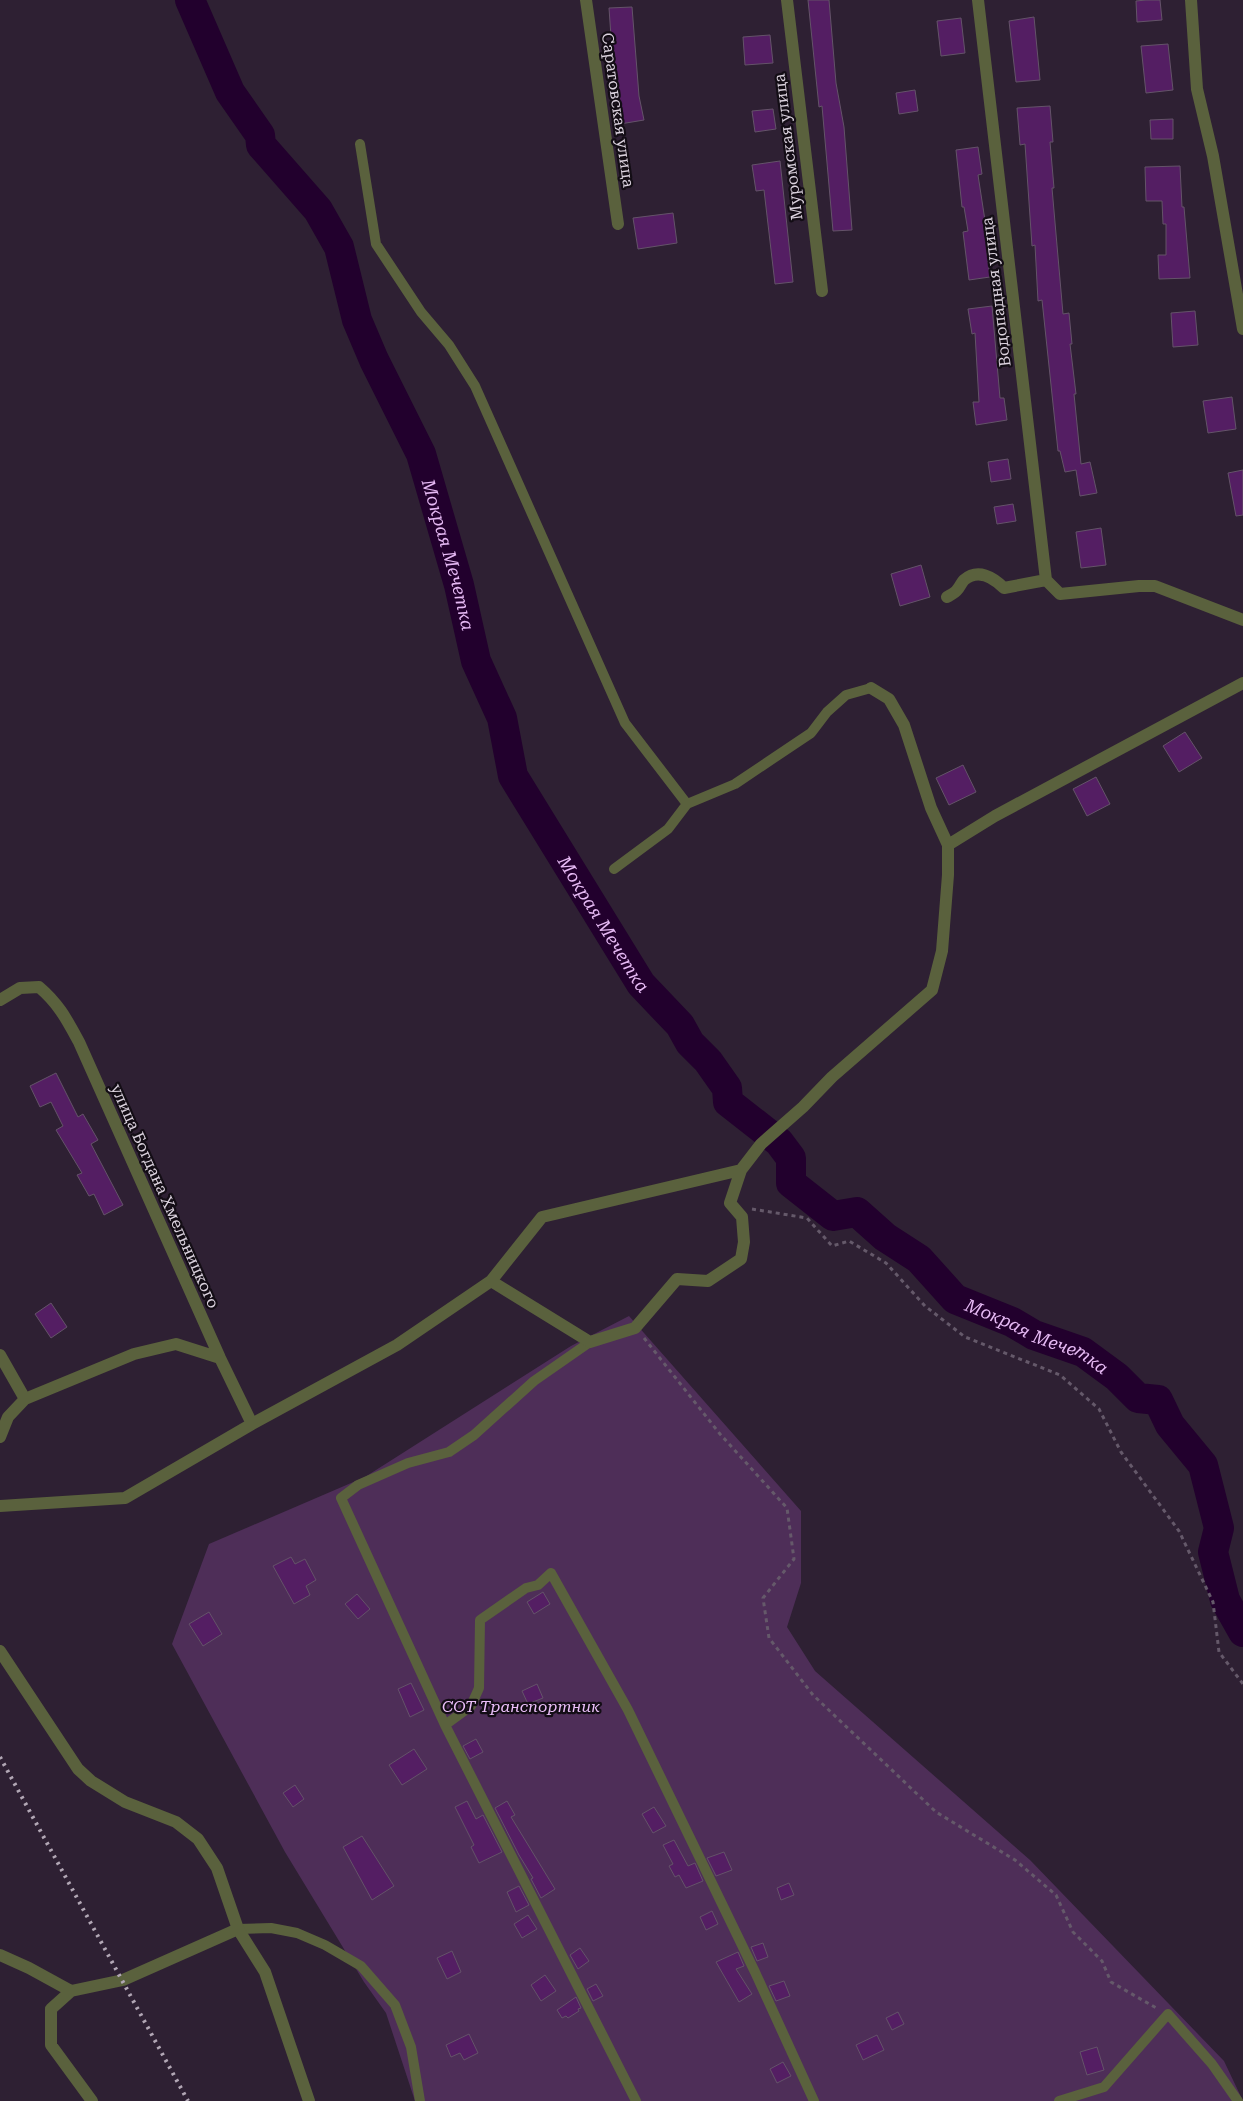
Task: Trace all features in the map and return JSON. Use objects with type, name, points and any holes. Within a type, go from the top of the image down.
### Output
[{"type":"street","name":"Саратовская улица","points":[[586,0],[618,224]]},
{"type":"street","name":"Муромская улица","points":[[787,0],[822,291]]},
{"type":"street","name":"Водопадная улица","points":[[978,0],[1046,580]]},
{"type":"street","points":[[1190,0],[1196,89],[1213,156],[1243,329]]},
{"type":"street","points":[[947,597],[958,590],[962,582],[970,575],[984,574],[996,580],[1004,588],[1046,580],[1060,594],[1155,586],[1243,620]]},
{"type":"street","points":[[948,845],[995,816],[1243,682]]},
{"type":"street","points":[[491,1281],[590,1342],[636,1328],[677,1279],[708,1281],[741,1259],[744,1242],[742,1216],[730,1202],[741,1170],[761,1144],[777,1128],[803,1108],[832,1077],[932,990],[942,950],[948,875],[948,845],[931,808],[904,725],[889,699],[871,688]]},
{"type":"street","name":"улица Богдана Хмельницкого","points":[[0,1000],[20,988],[39,988],[54,1000],[79,1042],[220,1358],[252,1424]]},
{"type":"street","points":[[0,1506],[125,1498],[252,1424],[397,1345],[491,1281],[542,1217],[741,1170]]},
{"type":"street","points":[[0,1436],[8,1417],[25,1399],[134,1354],[176,1344],[220,1358]]},
{"type":"street","points":[[0,1355],[25,1399]]},
{"type":"street","points":[[0,1651],[78,1769],[91,1781],[125,1802],[176,1822],[198,1840],[217,1868],[238,1929],[265,1972],[309,2101]]},
{"type":"street","points":[[92,2101],[51,2045],[51,2009],[71,1991],[123,1980],[238,1929]]},
{"type":"street","points":[[0,1955],[29,1968],[71,1991]]},
{"type":"lane","points":[[360,144],[376,244],[420,312],[449,345],[475,386],[625,723],[687,804]]},
{"type":"lane","points":[[614,869],[668,829],[687,804],[736,784],[811,733],[827,712],[846,695],[871,688]]},
{"type":"lane","points":[[590,1342],[534,1381],[474,1435],[450,1452],[408,1463],[358,1485],[341,1498],[445,1724],[636,2101]]},
{"type":"lane","points":[[445,1724],[471,1706],[479,1688],[480,1620],[526,1588],[538,1585],[551,1573],[628,1710],[755,1972],[814,2101]]},
{"type":"lane","points":[[238,1929],[271,1928],[297,1933],[325,1945],[361,1966],[395,2005],[411,2047],[420,2101]]},
{"type":"lane","points":[[1059,2101],[1104,2087],[1168,2014],[1212,2064],[1238,2101]]},
{"type":"path","points":[[742,1216],[748,1209],[808,1218],[832,1246],[849,1241],[886,1263],[925,1306],[965,1337],[1060,1375],[1100,1409],[1121,1452],[1179,1531],[1213,1602],[1219,1652],[1243,1684]]},
{"type":"path","points":[[636,1328],[720,1434],[787,1508],[794,1559],[763,1598],[769,1638],[813,1695],[936,1812],[1015,1860],[1056,1895],[1073,1932],[1102,1961],[1111,1982],[1168,2014]]},
{"type":"green space","name":"СОТ Транспортник","points":[[629,1316],[801,1511],[801,1583],[787,1627],[815,1671],[1030,1860],[1224,2061],[1243,2101],[415,2101],[386,2013],[364,1982],[285,1852],[172,1644],[209,1544],[365,1477],[571,1346]]},
{"type":"building","points":[[808,0],[829,0],[836,83],[844,127],[852,230],[833,231],[822,106],[819,107]]},
{"type":"building","points":[[1160,0],[1162,20],[1137,22],[1136,1]]},
{"type":"building","points":[[632,7],[639,96],[644,120],[620,124],[615,94],[609,8]]},
{"type":"building","points":[[1034,17],[1040,80],[1016,82],[1009,21]]},
{"type":"building","points":[[961,18],[965,53],[941,56],[937,21]]},
{"type":"building","points":[[770,35],[773,63],[745,65],[743,37]]},
{"type":"building","points":[[1168,44],[1173,90],[1146,93],[1141,46]]},
{"type":"building","points":[[915,90],[918,111],[899,114],[896,93]]},
{"type":"building","points":[[1050,106],[1053,142],[1050,142],[1054,188],[1052,188],[1063,314],[1069,313],[1081,464],[1090,462],[1097,493],[1080,496],[1076,470],[1065,472],[1060,451],[1058,451],[1042,300],[1038,301],[1035,245],[1032,246],[1025,144],[1020,145],[1017,108]]},
{"type":"building","points":[[773,109],[776,129],[755,132],[752,111]]},
{"type":"building","points":[[1173,119],[1173,139],[1151,139],[1150,120]]},
{"type":"building","points":[[978,147],[982,174],[978,175],[990,253],[987,253],[990,277],[969,280],[963,232],[968,231],[964,207],[962,207],[956,150]]},
{"type":"building","points":[[780,161],[793,282],[775,284],[764,190],[756,191],[752,165]]},
{"type":"building","points":[[1180,166],[1182,207],[1184,207],[1190,278],[1159,279],[1158,255],[1166,255],[1166,224],[1163,224],[1162,201],[1146,201],[1145,167]]},
{"type":"building","points":[[673,213],[677,243],[638,249],[633,218]]},
{"type":"building","points":[[992,306],[1000,398],[1004,398],[1007,420],[976,425],[973,402],[979,402],[975,333],[972,334],[968,309]]},
{"type":"building","points":[[1195,311],[1198,345],[1173,347],[1171,313]]},
{"type":"building","points":[[1232,397],[1236,429],[1208,433],[1203,401]]},
{"type":"building","points":[[1008,459],[1011,479],[991,482],[988,462]]},
{"type":"building","points":[[1243,470],[1243,515],[1236,516],[1228,473]]},
{"type":"building","points":[[1013,504],[1016,521],[997,524],[994,507]]},
{"type":"building","points":[[1101,528],[1106,565],[1081,568],[1076,532]]},
{"type":"building","points":[[921,565],[930,597],[900,606],[891,574]]},
{"type":"building","points":[[1185,732],[1202,758],[1179,772],[1163,746]]},
{"type":"building","points":[[963,765],[976,792],[949,805],[936,778]]},
{"type":"building","points":[[1096,777],[1110,804],[1087,816],[1073,789]]},
{"type":"building","points":[[56,1073],[78,1117],[83,1114],[98,1140],[91,1144],[123,1205],[104,1215],[94,1194],[89,1196],[77,1175],[82,1173],[56,1130],[63,1126],[51,1102],[40,1107],[30,1086]]},
{"type":"building","points":[[51,1303],[67,1327],[51,1338],[35,1314]]},
{"type":"building","points":[[291,1557],[295,1564],[305,1559],[316,1580],[306,1586],[310,1595],[294,1604],[273,1566]]},
{"type":"building","points":[[543,1592],[550,1604],[534,1614],[527,1602]]},
{"type":"building","points":[[357,1594],[370,1609],[358,1619],[345,1604]]},
{"type":"building","points":[[209,1612],[222,1634],[203,1646],[189,1624]]},
{"type":"building","points":[[411,1683],[424,1710],[410,1717],[398,1689]]},
{"type":"building","points":[[537,1684],[543,1698],[528,1704],[522,1691]]},
{"type":"building","points":[[476,1739],[483,1752],[470,1759],[463,1746]]},
{"type":"building","points":[[414,1749],[427,1769],[402,1785],[389,1765]]},
{"type":"building","points":[[295,1785],[304,1799],[293,1807],[283,1793]]},
{"type":"building","points":[[467,1801],[476,1819],[483,1815],[502,1852],[479,1863],[471,1847],[474,1845],[455,1807]]},
{"type":"building","points":[[507,1801],[515,1815],[511,1817],[555,1889],[541,1898],[531,1879],[533,1878],[495,1808]]},
{"type":"building","points":[[654,1807],[666,1826],[653,1833],[642,1814]]},
{"type":"building","points":[[362,1836],[394,1886],[372,1900],[343,1847]]},
{"type":"building","points":[[674,1840],[688,1866],[695,1863],[703,1881],[686,1888],[679,1875],[675,1877],[669,1866],[673,1864],[663,1845]]},
{"type":"building","points":[[724,1852],[732,1870],[716,1876],[707,1858]]},
{"type":"building","points":[[789,1883],[794,1895],[781,1900],[777,1888]]},
{"type":"building","points":[[519,1886],[529,1905],[516,1912],[507,1892]]},
{"type":"building","points":[[712,1911],[718,1924],[706,1930],[700,1917]]},
{"type":"building","points":[[528,1915],[537,1929],[522,1938],[514,1924]]},
{"type":"building","points":[[763,1943],[768,1957],[757,1961],[751,1947]]},
{"type":"building","points":[[580,1948],[589,1961],[578,1969],[570,1955]]},
{"type":"building","points":[[452,1951],[461,1972],[447,1979],[437,1958]]},
{"type":"building","points":[[738,1952],[744,1966],[736,1969],[752,1994],[739,2002],[716,1962]]},
{"type":"building","points":[[545,1975],[556,1991],[541,2001],[531,1985]]},
{"type":"building","points":[[784,1981],[790,1996],[776,2001],[769,1986]]},
{"type":"building","points":[[596,1984],[603,1996],[593,2001],[587,1989]]},
{"type":"building","points":[[576,1997],[581,2008],[578,2009],[579,2011],[568,2018],[566,2016],[562,2018],[557,2010]]},
{"type":"building","points":[[898,2012],[904,2024],[892,2030],[886,2018]]},
{"type":"building","points":[[469,2034],[478,2053],[464,2060],[460,2053],[451,2057],[446,2045]]},
{"type":"building","points":[[877,2035],[884,2050],[863,2060],[856,2045]]},
{"type":"building","points":[[1097,2047],[1104,2070],[1087,2075],[1080,2052]]},
{"type":"building","points":[[783,2062],[791,2076],[777,2083],[770,2069]]},
{"type":"waterway","name":"Мокрая Мечетка","points":[[190,0],[230,92],[260,135],[261,145],[318,210],[339,247],[357,320],[374,360],[421,454],[459,585],[476,661],[502,718],[513,776],[641,984],[680,1025],[690,1043],[708,1061],[727,1088],[728,1102],[779,1142],[791,1158],[791,1183],[833,1216],[857,1212],[885,1237],[919,1259],[955,1299],[1012,1322],[1034,1335],[1083,1352],[1117,1377],[1138,1398],[1158,1400],[1170,1425],[1203,1465],[1219,1528],[1213,1552],[1225,1600],[1243,1632]]},
{"type":"railway","points":[[0,1757],[188,2101]]}]
